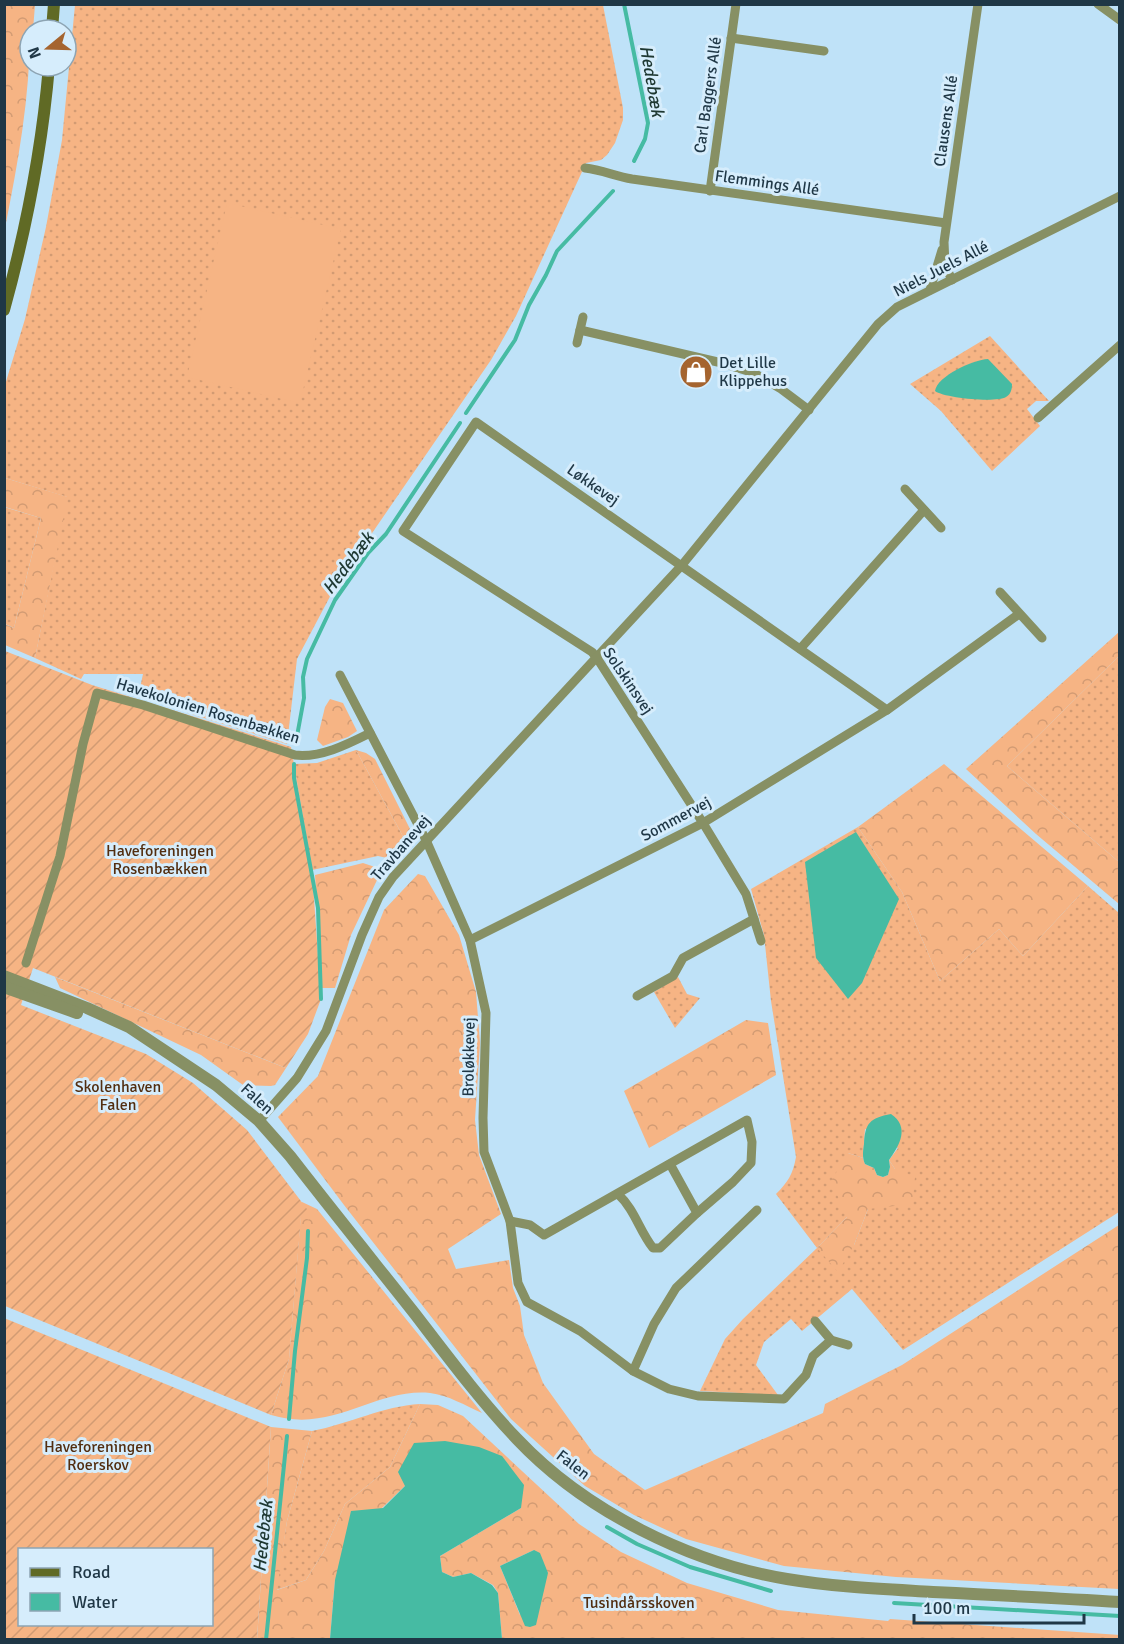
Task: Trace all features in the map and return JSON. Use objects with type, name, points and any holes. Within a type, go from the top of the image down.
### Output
[{"type":"main road","points":[[4,310],[22,239],[38,156],[48,78]]},
{"type":"street","name":"Carl Baggers Allé","points":[[710,191],[736,4]]},
{"type":"street","name":"Clausens Allé","points":[[952,280],[945,265],[944,242],[978,4]]},
{"type":"street","points":[[1098,4],[1119,20]]},
{"type":"street","points":[[732,38],[824,51]]},
{"type":"street","name":"Flemmings Allé","points":[[585,168],[604,171],[610,176],[946,223]]},
{"type":"street","name":"Niels Juels Allé","points":[[597,658],[682,565],[890,312],[1119,196]]},
{"type":"street","name":"Clausens Allé","points":[[930,290],[944,242]]},
{"type":"street","points":[[577,343],[583,318]]},
{"type":"street","points":[[580,330],[722,363],[754,373],[782,389],[809,410]]},
{"type":"street","points":[[1038,418],[1119,345]]},
{"type":"street","name":"Løkkevej","points":[[403,531],[477,422],[887,710]]},
{"type":"street","points":[[905,489],[941,528]]},
{"type":"street","points":[[800,649],[924,510]]},
{"type":"street","name":"Solskinsvej","points":[[403,531],[592,652],[703,823],[746,894],[761,941]]},
{"type":"street","points":[[1000,592],[1042,638]]},
{"type":"street","points":[[887,710],[1018,614]]},
{"type":"street","name":"Travbanevej","points":[[259,1121],[297,1078],[326,1031],[362,934],[379,897],[393,877],[597,658]]},
{"type":"street","name":"Broløkkevej","points":[[340,675],[426,840],[470,940],[486,1013],[484,1152],[510,1221],[518,1283],[527,1302],[580,1331],[633,1371],[669,1389],[698,1396],[784,1399],[806,1375],[813,1356],[831,1340]]},
{"type":"street","name":"Havekolonien Rosenbækken","points":[[26,963],[62,849],[83,744],[97,693],[143,705],[295,755],[320,753],[370,733]]},
{"type":"street","name":"Sommervej","points":[[470,940],[703,823],[887,710]]},
{"type":"street","points":[[637,996],[673,976],[683,958],[754,920]]},
{"type":"street","name":"Falen","points":[[4,976],[129,1027],[216,1085],[259,1121],[290,1155],[466,1380],[518,1440],[556,1474],[601,1507],[644,1532],[694,1553],[741,1569],[786,1579],[849,1587],[1119,1602]]},
{"type":"street","name":"Falen","points":[[4,987],[85,1015],[169,1053]]},
{"type":"street","points":[[510,1221],[530,1225],[544,1235],[747,1120],[752,1142],[751,1163],[660,1248],[653,1248],[629,1205],[618,1194]]},
{"type":"street","points":[[670,1164],[697,1213]]},
{"type":"street","points":[[633,1371],[654,1324],[676,1288],[758,1210]]},
{"type":"street","points":[[815,1321],[831,1340],[849,1344]]},
{"type":"green space","points":[[5,4],[35,5],[34,18],[18,18],[18,78],[28,78],[28,80],[5,228]]},
{"type":"green space","points":[[75,5],[603,5],[623,108],[623,120],[615,143],[601,160],[586,163],[516,316],[491,360],[335,587],[297,659],[287,744],[188,713],[176,694],[162,690],[150,697],[140,688],[143,674],[84,674],[81,679],[35,658],[67,497],[5,478],[5,385],[25,319],[46,227],[62,140],[68,78],[78,78],[78,18],[74,18]]},
{"type":"green space","points":[[227,203],[341,229],[300,403],[187,377]]},
{"type":"green space","points":[[990,336],[1049,401],[1036,401],[1027,409],[1040,426],[992,471],[941,411],[910,384]]},
{"type":"green space","points":[[5,478],[68,497],[35,658],[5,645],[4,624],[14,628],[41,518],[5,507]]},
{"type":"green space","points":[[4,507],[41,518],[14,628],[5,624]]},
{"type":"green space","points":[[1119,632],[1119,656],[1007,766],[1119,862],[1119,904],[1036,834],[966,769]]},
{"type":"green space","name":"Haveforeningen Rosenbækken","points":[[5,651],[92,685],[291,747],[312,870],[321,999],[308,1034],[286,1068],[33,968],[21,1005],[146,1054],[193,1083],[247,1130],[310,1213],[310,1220],[301,1217],[289,1359],[271,1415],[5,1306]]},
{"type":"green space","points":[[1119,656],[1119,862],[1007,766]]},
{"type":"green space","points":[[330,699],[343,703],[357,731],[348,737],[323,746],[317,740],[325,707]]},
{"type":"green space","points":[[356,750],[405,840],[400,852],[387,858],[378,856],[312,870],[294,764],[317,763]]},
{"type":"green space","points":[[356,750],[375,759],[410,829],[405,840]]},
{"type":"green space","points":[[944,764],[1088,886],[1023,956],[999,929],[940,981],[902,892],[858,827]]},
{"type":"green space","points":[[858,827],[902,892],[940,981],[999,929],[1023,956],[1088,886],[1119,913],[1119,1212],[903,1350],[852,1289],[802,1331],[791,1319],[764,1342],[756,1365],[778,1395],[700,1391],[725,1339],[817,1248],[776,1194],[789,1177],[796,1157],[771,1001],[764,935],[751,889]],"holes":[[[865,1129],[898,1148],[889,1160],[895,1169],[868,1209],[854,1245],[817,1248],[847,1217],[848,1153],[863,1158]]]},
{"type":"green space","points":[[363,863],[375,867],[378,878],[351,935],[335,988],[322,988],[315,875]]},
{"type":"green space","points":[[418,874],[425,876],[459,935],[476,992],[480,1043],[475,1120],[479,1155],[501,1214],[448,1249],[456,1269],[509,1260],[524,1335],[543,1383],[594,1454],[645,1490],[823,1413],[825,1404],[902,1365],[1119,1225],[1119,1589],[896,1577],[784,1566],[686,1539],[634,1515],[585,1486],[511,1419],[278,1117],[318,1076],[384,910]]},
{"type":"green space","points":[[55,977],[286,1068],[275,1085],[243,1085],[201,1055],[60,988]]},
{"type":"green space","points":[[678,977],[687,994],[700,998],[675,1028],[654,992]]},
{"type":"green space","points":[[746,1020],[768,1023],[776,1075],[649,1148],[624,1091]]},
{"type":"green space","points":[[848,1153],[863,1158],[865,1164],[874,1168],[877,1175],[883,1177],[888,1175],[889,1160],[895,1169],[915,1177],[912,1204],[868,1209],[854,1245],[838,1272],[817,1248],[847,1217],[831,1181]]},
{"type":"green space","points":[[302,1202],[317,1209],[482,1413],[437,1394],[410,1393],[315,1419],[294,1419],[271,1415],[289,1359]]},
{"type":"green space","name":"Haveforeningen Roerskov","points":[[4,1318],[271,1427],[257,1639],[5,1639]]},
{"type":"green space","points":[[420,1404],[390,1467],[345,1504],[324,1551],[306,1580],[276,1590],[287,1521],[312,1431],[393,1408]]},
{"type":"green space","name":"Tusindårsskoven","points":[[420,1404],[438,1405],[463,1416],[579,1524],[621,1552],[687,1583],[778,1610],[888,1621],[890,1619],[1120,1635],[1119,1640],[502,1639],[498,1593],[493,1585],[471,1573],[453,1577],[442,1572],[440,1556],[521,1508],[405,1486],[382,1508],[335,1580],[330,1639],[257,1640],[271,1427],[312,1431],[287,1521],[277,1590],[306,1580],[324,1551],[345,1504],[390,1467]],"holes":[[[534,1550],[520,1615],[500,1566]]]},
{"type":"water","points":[[988,359],[1012,384],[1011,391],[1006,397],[992,400],[970,399],[948,396],[935,391],[942,380],[957,370],[974,362]]},
{"type":"water","points":[[856,832],[899,899],[862,983],[848,999],[816,958],[805,862]]},
{"type":"water","points":[[891,1114],[897,1119],[902,1130],[897,1148],[889,1160],[888,1175],[883,1177],[877,1175],[874,1168],[865,1164],[863,1154],[865,1137],[867,1126],[873,1120]]},
{"type":"water","points":[[445,1441],[479,1447],[502,1456],[524,1485],[521,1508],[440,1556],[442,1572],[453,1577],[471,1573],[492,1585],[498,1593],[502,1639],[330,1639],[335,1580],[351,1511],[383,1508],[405,1486],[398,1472],[414,1443]]},
{"type":"water","points":[[534,1550],[540,1553],[548,1573],[536,1625],[530,1627],[525,1626],[500,1566]]},
{"type":"waterway","name":"Hedebæk","points":[[624,4],[648,123],[645,139],[634,161]]},
{"type":"waterway","name":"Hedebæk","points":[[466,413],[515,340],[529,305],[557,251],[613,191]]},
{"type":"waterway","name":"Hedebæk","points":[[297,736],[304,698],[303,677],[307,659],[335,600],[368,553],[386,534],[460,423]]},
{"type":"waterway","name":"Hedebæk","points":[[294,764],[294,778],[318,908],[321,999]]},
{"type":"waterway","name":"Hedebæk","points":[[289,1419],[308,1231]]},
{"type":"waterway","name":"Hedebæk","points":[[266,1640],[287,1436]]},
{"type":"waterway","points":[[607,1527],[637,1544],[690,1567],[771,1591]]},
{"type":"waterway","points":[[894,1603],[1120,1616]]},
{"type":"place","name":"Det Lille Klippehus","points":[[696,372]]},
{"type":"park label","name":"Skolenhaven Falen","points":[[118,1096]]}]
